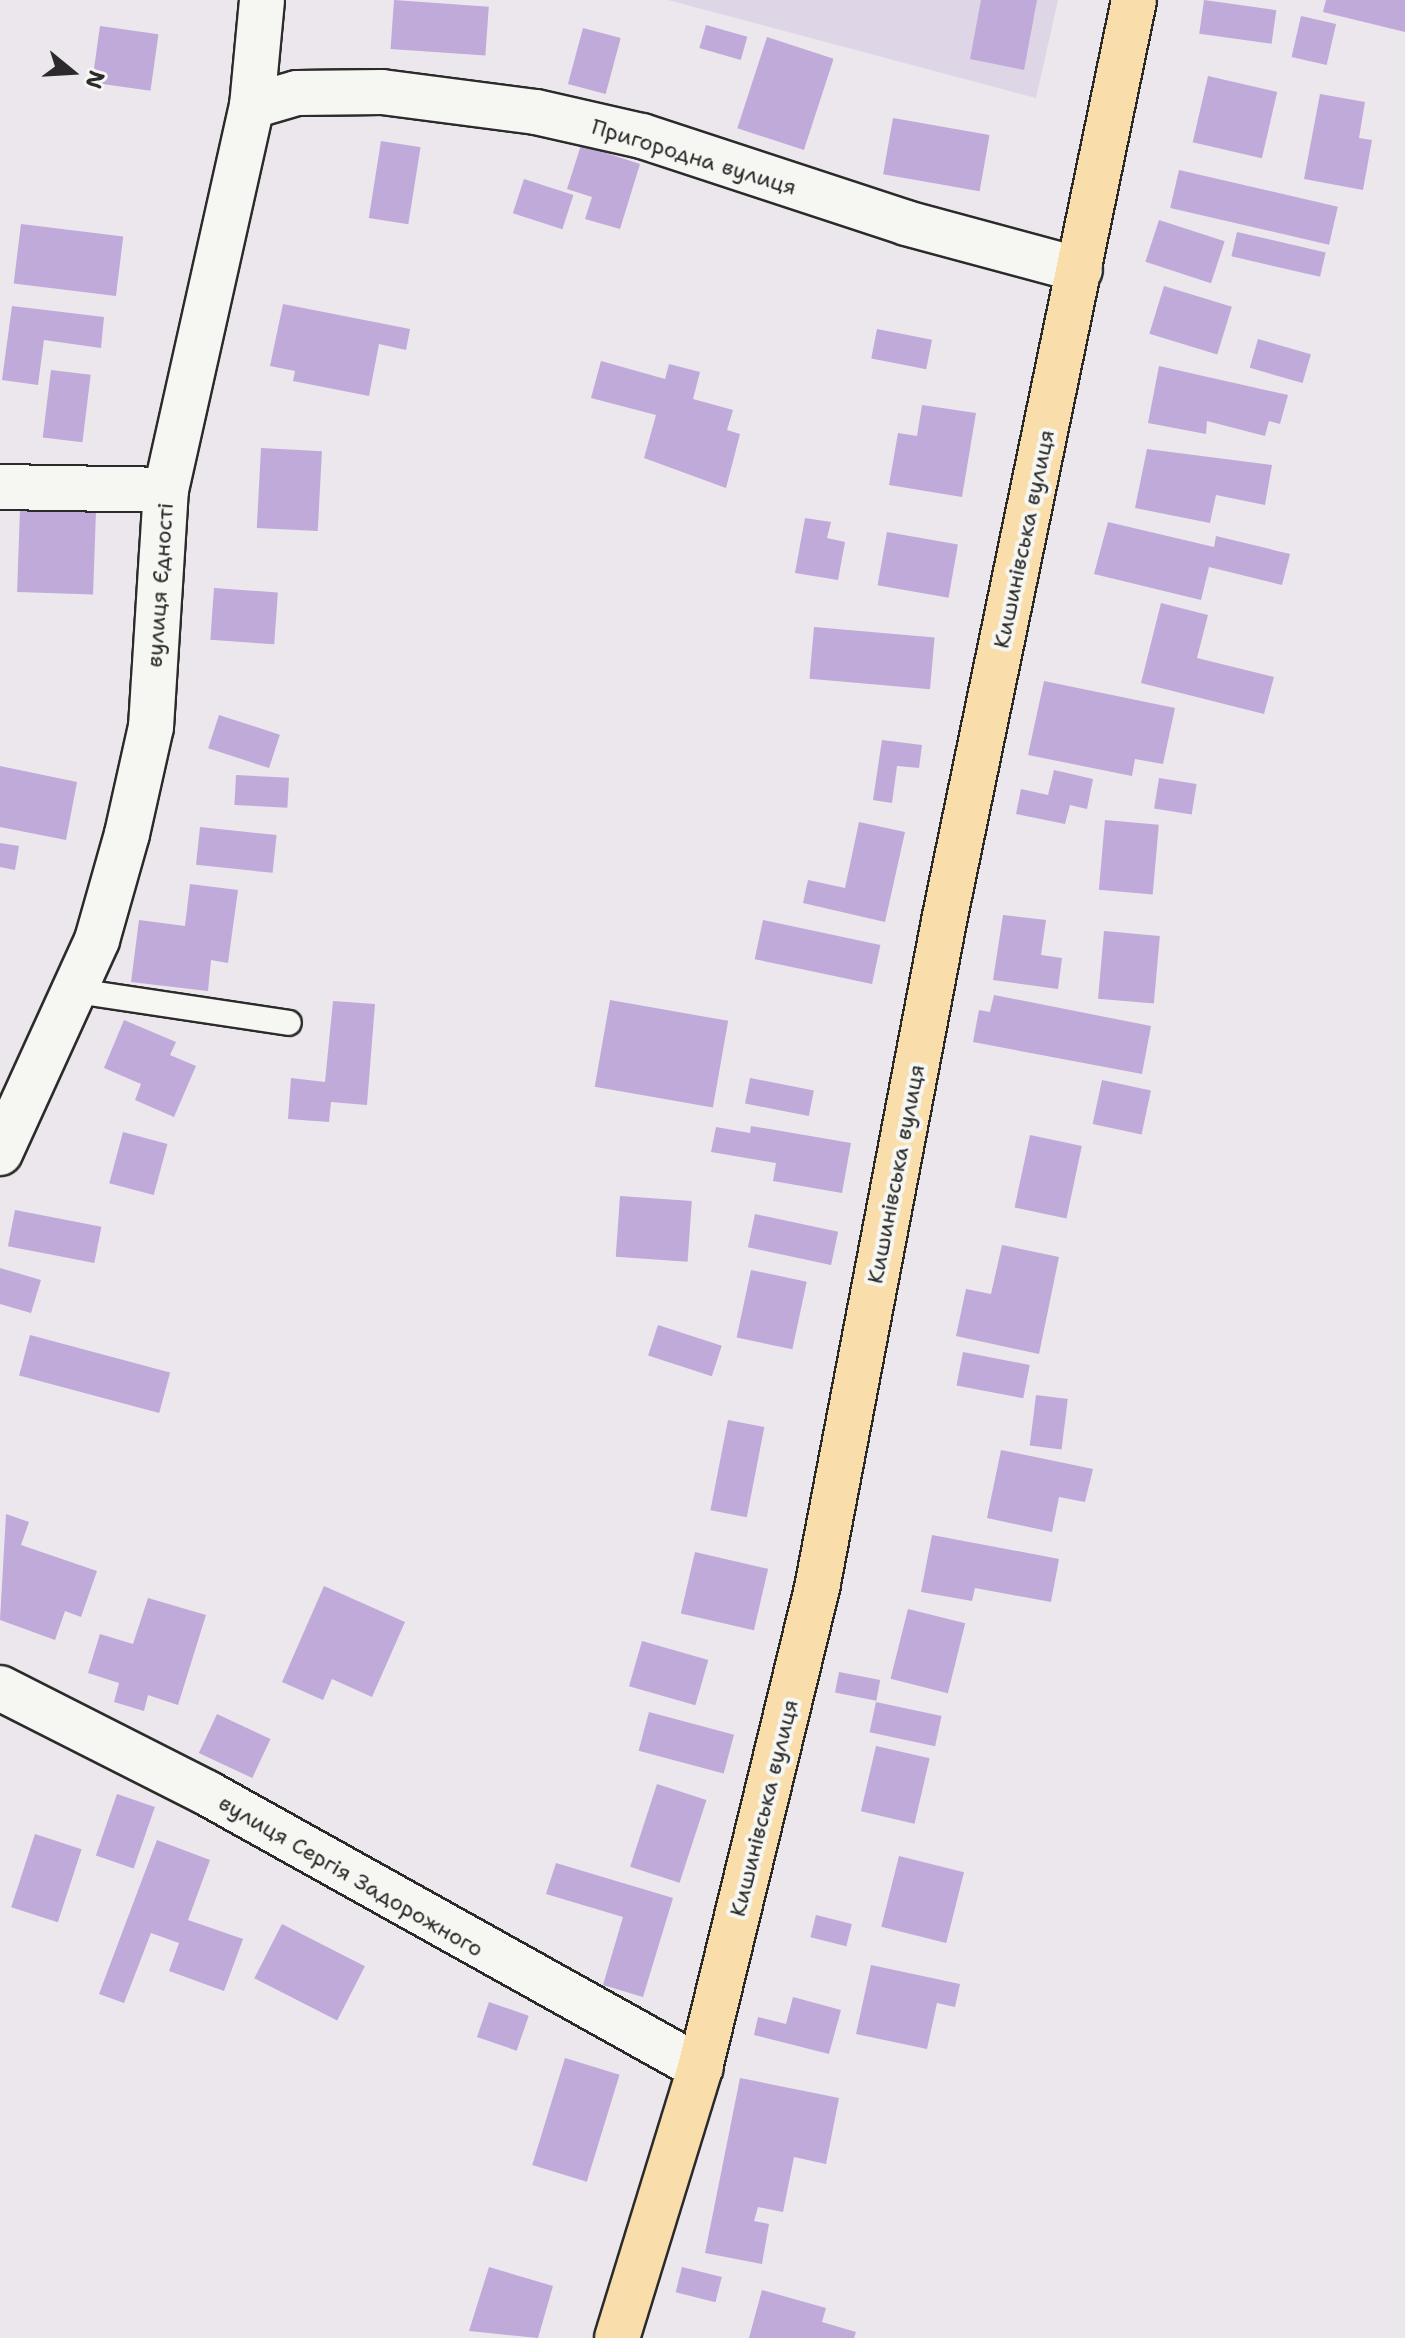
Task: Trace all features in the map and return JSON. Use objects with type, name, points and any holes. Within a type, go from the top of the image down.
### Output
[{"type":"main road","name":"Кишинівська вулиця","points":[[617,2338],[700,2068],[818,1583],[944,921],[1134,0]]},
{"type":"street","name":"вулиця Єдності","points":[[0,1153],[97,940],[151,727],[166,490],[252,106],[262,0]]},
{"type":"street","name":"Пригородна вулиця","points":[[252,106],[297,93],[382,92],[536,112],[642,136],[906,223],[1080,270]]},
{"type":"street","points":[[0,487],[166,490]]},
{"type":"street","name":"вулиця Сергія Задорожного","points":[[0,1688],[207,1793],[700,2068]]},
{"type":"lane","points":[[76,991],[289,1023]]},
{"type":"shaded area","points":[[668,0],[1058,0],[1036,98]]},
{"type":"building","points":[[394,0],[489,7],[485,56],[391,49]]},
{"type":"building","points":[[981,0],[1037,0],[1024,70],[970,59]]},
{"type":"building","points":[[1204,0],[1276,10],[1272,44],[1199,34]]},
{"type":"building","points":[[1326,0],[1405,0],[1405,32],[1323,12]]},
{"type":"building","points":[[1301,16],[1336,24],[1327,65],[1292,57]]},
{"type":"building","points":[[706,25],[747,37],[741,60],[699,48]]},
{"type":"building","points":[[100,26],[158,34],[150,91],[92,82]]},
{"type":"building","points":[[583,28],[621,38],[606,94],[568,84]]},
{"type":"building","points":[[767,37],[834,59],[804,150],[737,128]]},
{"type":"building","points":[[1208,76],[1277,92],[1262,158],[1193,142]]},
{"type":"building","points":[[1320,94],[1365,102],[1359,138],[1372,140],[1363,190],[1304,179]]},
{"type":"building","points":[[893,118],[990,135],[980,191],[883,174]]},
{"type":"building","points":[[381,141],[421,147],[408,224],[369,218]]},
{"type":"building","points":[[581,145],[640,164],[620,229],[585,219],[592,197],[567,189]]},
{"type":"building","points":[[1179,170],[1338,207],[1329,245],[1170,208]]},
{"type":"building","points":[[524,179],[573,195],[562,229],[513,213]]},
{"type":"building","points":[[1159,220],[1225,241],[1211,283],[1145,262]]},
{"type":"building","points":[[21,224],[123,237],[116,296],[14,284]]},
{"type":"building","points":[[1237,232],[1326,252],[1320,277],[1231,256]]},
{"type":"building","points":[[1164,286],[1232,307],[1217,355],[1149,334]]},
{"type":"building","points":[[283,304],[410,329],[406,350],[379,344],[369,396],[293,381],[295,371],[270,366]]},
{"type":"building","points":[[12,306],[104,317],[101,348],[44,340],[38,385],[2,380]]},
{"type":"building","points":[[877,329],[932,340],[926,369],[871,358]]},
{"type":"building","points":[[1258,339],[1311,354],[1303,383],[1250,368]]},
{"type":"building","points":[[601,361],[665,379],[669,364],[700,372],[693,399],[733,410],[727,430],[740,434],[726,488],[644,458],[656,415],[591,398]]},
{"type":"building","points":[[1159,366],[1288,395],[1280,424],[1269,421],[1265,436],[1207,421],[1206,434],[1148,423]]},
{"type":"building","points":[[51,370],[91,375],[82,442],[43,437]]},
{"type":"building","points":[[922,405],[976,413],[962,497],[889,485],[898,433],[917,436]]},
{"type":"building","points":[[261,448],[322,451],[318,531],[257,528]]},
{"type":"building","points":[[1147,449],[1272,465],[1265,505],[1216,495],[1210,523],[1135,508]]},
{"type":"building","points":[[20,509],[96,512],[93,595],[17,592]]},
{"type":"building","points":[[805,518],[831,522],[827,538],[845,542],[838,580],[795,573]]},
{"type":"building","points":[[1108,522],[1214,547],[1216,536],[1290,554],[1282,585],[1209,567],[1201,600],[1094,574]]},
{"type":"building","points":[[887,532],[958,545],[949,598],[878,585]]},
{"type":"building","points":[[214,588],[278,592],[274,644],[210,640]]},
{"type":"building","points":[[1161,603],[1208,615],[1197,658],[1274,677],[1264,714],[1141,683]]},
{"type":"building","points":[[814,627],[935,638],[930,689],[809,679]]},
{"type":"building","points":[[1044,681],[1175,708],[1163,764],[1135,759],[1132,776],[1028,755]]},
{"type":"building","points":[[219,715],[280,735],[269,768],[208,748]]},
{"type":"building","points":[[882,740],[922,745],[919,768],[897,766],[892,803],[873,800]]},
{"type":"building","points":[[0,766],[77,782],[66,840],[0,827]]},
{"type":"building","points":[[1054,770],[1093,779],[1087,809],[1070,805],[1065,824],[1016,814],[1021,789],[1048,795]]},
{"type":"building","points":[[236,775],[289,778],[287,808],[234,805]]},
{"type":"building","points":[[1159,778],[1197,784],[1192,815],[1154,809]]},
{"type":"building","points":[[1105,820],[1159,825],[1153,894],[1099,890]]},
{"type":"building","points":[[859,822],[905,832],[885,922],[803,903],[808,880],[845,888]]},
{"type":"building","points":[[200,827],[277,835],[273,873],[196,865]]},
{"type":"building","points":[[0,843],[19,846],[15,870],[0,867]]},
{"type":"building","points":[[190,884],[238,890],[228,963],[211,960],[208,991],[131,982],[139,920],[185,926]]},
{"type":"building","points":[[1003,915],[1046,920],[1041,955],[1062,958],[1058,989],[993,980]]},
{"type":"building","points":[[763,920],[880,945],[872,984],[755,959]]},
{"type":"building","points":[[1104,931],[1160,936],[1154,1004],[1098,999]]},
{"type":"building","points":[[994,995],[1151,1026],[1142,1074],[973,1042],[979,1010],[990,1012]]},
{"type":"building","points":[[610,1000],[728,1021],[713,1108],[595,1087]]},
{"type":"building","points":[[333,1001],[375,1004],[367,1105],[331,1102],[329,1122],[288,1119],[291,1078],[325,1082]]},
{"type":"building","points":[[124,1020],[176,1042],[170,1055],[196,1066],[174,1117],[135,1100],[141,1084],[104,1068]]},
{"type":"building","points":[[750,1078],[814,1090],[809,1116],[745,1104]]},
{"type":"building","points":[[1102,1080],[1151,1090],[1142,1134],[1093,1124]]},
{"type":"building","points":[[751,1126],[851,1143],[842,1193],[773,1181],[776,1163],[711,1152],[716,1127],[750,1133]]},
{"type":"building","points":[[123,1132],[167,1144],[154,1195],[109,1183]]},
{"type":"building","points":[[1030,1135],[1082,1146],[1066,1218],[1015,1207]]},
{"type":"building","points":[[620,1196],[692,1201],[688,1262],[616,1257]]},
{"type":"building","points":[[15,1210],[101,1227],[94,1263],[8,1246]]},
{"type":"building","points":[[755,1214],[838,1232],[831,1265],[748,1247]]},
{"type":"building","points":[[1002,1245],[1059,1257],[1039,1354],[956,1336],[966,1289],[991,1294]]},
{"type":"building","points":[[0,1268],[41,1280],[31,1313],[0,1304]]},
{"type":"building","points":[[751,1270],[807,1282],[792,1349],[737,1337]]},
{"type":"building","points":[[658,1325],[722,1346],[712,1376],[648,1355]]},
{"type":"building","points":[[30,1335],[170,1373],[159,1413],[19,1376]]},
{"type":"building","points":[[963,1352],[1030,1365],[1023,1398],[957,1385]]},
{"type":"building","points":[[1036,1395],[1068,1399],[1062,1450],[1030,1446]]},
{"type":"building","points":[[728,1420],[764,1427],[747,1517],[710,1510]]},
{"type":"building","points":[[1001,1450],[1093,1469],[1085,1502],[1059,1497],[1052,1532],[987,1518]]},
{"type":"building","points":[[6,1514],[29,1522],[21,1545],[97,1571],[81,1617],[65,1611],[55,1640],[0,1620]]},
{"type":"building","points":[[932,1535],[1059,1559],[1051,1602],[975,1588],[972,1601],[921,1592]]},
{"type":"building","points":[[695,1552],[768,1569],[754,1630],[681,1613]]},
{"type":"building","points":[[324,1586],[405,1622],[372,1697],[332,1679],[323,1700],[282,1682]]},
{"type":"building","points":[[148,1598],[206,1615],[178,1705],[148,1695],[144,1711],[114,1702],[119,1683],[88,1673],[100,1634],[133,1644]]},
{"type":"building","points":[[908,1609],[965,1623],[948,1693],[891,1679]]},
{"type":"building","points":[[642,1641],[708,1660],[695,1705],[629,1686]]},
{"type":"building","points":[[839,1672],[880,1680],[876,1701],[835,1693]]},
{"type":"building","points":[[876,1702],[942,1716],[935,1746],[870,1732]]},
{"type":"building","points":[[649,1712],[734,1735],[724,1773],[639,1751]]},
{"type":"building","points":[[217,1714],[270,1739],[252,1778],[199,1753]]},
{"type":"building","points":[[876,1746],[930,1758],[915,1824],[861,1811]]},
{"type":"building","points":[[657,1784],[706,1800],[680,1883],[630,1867]]},
{"type":"building","points":[[117,1794],[155,1807],[134,1868],[96,1855]]},
{"type":"building","points":[[35,1834],[82,1849],[58,1922],[11,1907]]},
{"type":"building","points":[[157,1840],[210,1860],[188,1920],[243,1939],[224,1991],[169,1971],[179,1943],[151,1933],[124,2003],[99,1994]]},
{"type":"building","points":[[899,1856],[964,1872],[946,1943],[881,1927]]},
{"type":"building","points":[[556,1863],[673,1898],[643,1997],[603,1985],[623,1917],[546,1894]]},
{"type":"building","points":[[816,1915],[852,1924],[846,1946],[810,1937]]},
{"type":"building","points":[[282,1924],[365,1966],[337,2021],[254,1978]]},
{"type":"building","points":[[871,1965],[960,1984],[955,2007],[937,2003],[927,2049],[856,2034]]},
{"type":"building","points":[[793,1997],[841,2010],[829,2054],[754,2035],[758,2017],[786,2024]]},
{"type":"building","points":[[489,2002],[529,2016],[517,2051],[477,2037]]},
{"type":"building","points":[[565,2058],[620,2075],[587,2182],[532,2165]]},
{"type":"building","points":[[740,2078],[839,2098],[826,2164],[794,2157],[783,2212],[758,2207],[754,2221],[769,2224],[762,2264],[705,2253]]},
{"type":"building","points":[[489,2267],[553,2286],[538,2338],[469,2331]]},
{"type":"building","points":[[682,2267],[722,2277],[715,2302],[676,2292]]},
{"type":"building","points":[[762,2290],[826,2308],[822,2322],[856,2332],[854,2338],[749,2338]]}]
